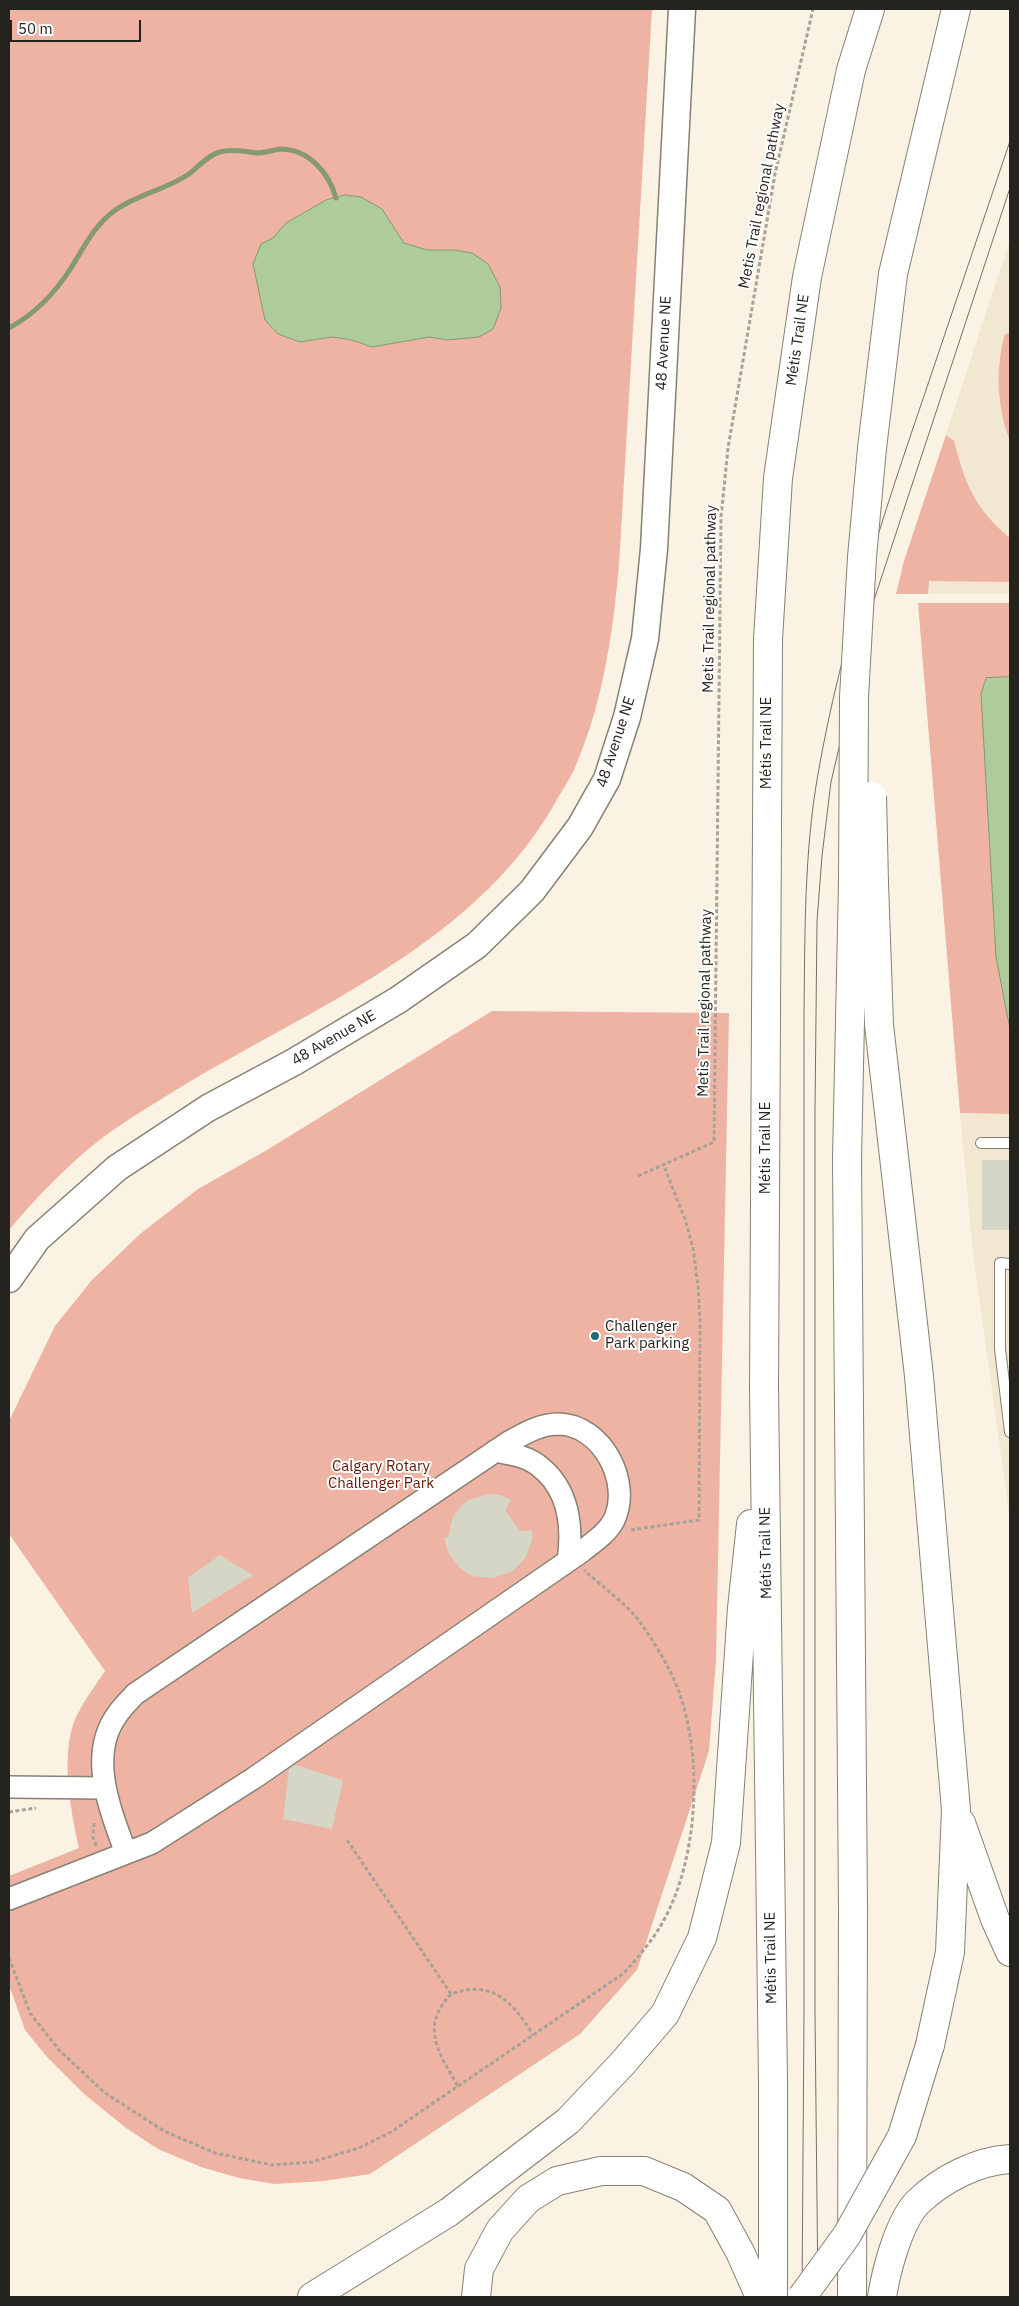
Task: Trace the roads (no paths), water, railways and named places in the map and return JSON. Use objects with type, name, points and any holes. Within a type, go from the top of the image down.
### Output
[{"type":"main road","name":"Métis Trail NE","points":[[773,2297],[773,2084],[764,1388],[768,639],[778,478],[807,277],[851,70],[870,9]]},
{"type":"main road","points":[[802,2297],[847,2235],[902,2136],[930,2045],[950,1952],[956,1810],[919,1376],[878,1025],[864,883],[854,697],[872,448],[893,274],[956,9]]},
{"type":"main road","points":[[852,2297],[853,1908],[847,1159],[864,883]]},
{"type":"main road","points":[[312,2297],[449,2212],[568,2121],[622,2064],[665,2014],[702,1938],[726,1843],[742,1608],[764,1388]]},
{"type":"main road","points":[[956,1810],[995,1919],[1010,1952]]},
{"type":"main road","points":[[882,2297],[896,2240],[917,2203],[957,2173],[1000,2160],[1010,2159]]},
{"type":"main road","points":[[476,2297],[479,2269],[500,2230],[528,2198],[557,2181],[601,2171],[644,2171],[683,2187],[717,2210],[740,2252],[760,2297]]},
{"type":"street","name":"48 Avenue NE","points":[[9,1279],[37,1240],[117,1168],[208,1108],[294,1062],[398,1000],[478,945],[532,891],[580,827],[607,779],[626,717],[645,639],[654,550],[682,9]]},
{"type":"street","points":[[9,1899],[152,1843],[254,1778],[568,1561],[602,1535],[614,1520],[619,1498],[617,1478],[612,1463],[604,1449],[592,1436],[575,1427],[560,1424],[546,1425],[529,1431],[135,1694],[116,1716],[107,1737],[103,1764],[104,1788],[126,1853]]},
{"type":"street","points":[[495,1452],[514,1455],[539,1466],[561,1493],[568,1509],[571,1527],[568,1561]]},
{"type":"street","points":[[9,1787],[104,1788]]},
{"type":"lane","points":[[981,1143],[1010,1143]]},
{"type":"lane","points":[[1010,1264],[1000,1263],[1000,1349],[1010,1432]]},
{"type":"waterway","points":[[9,328],[36,309],[51,294],[65,277],[90,237],[114,211],[132,200],[171,184],[189,174],[207,158],[216,154],[229,150],[261,153],[280,149],[300,153],[309,158],[323,172],[336,198]]},
{"type":"tram line","points":[[802,2297],[804,2012],[804,1014],[806,894],[810,834],[813,804],[827,725],[864,580],[894,485],[1010,141]]},
{"type":"tram line","points":[[818,2297],[815,2014],[815,1110],[817,921],[822,856],[831,782],[872,606],[1010,188]]},
{"type":"place","name":"Challenger Park parking","points":[[595,1336]]},
{"type":"park label","name":"Calgary Rotary Challenger Park","points":[[381,1476]]}]
